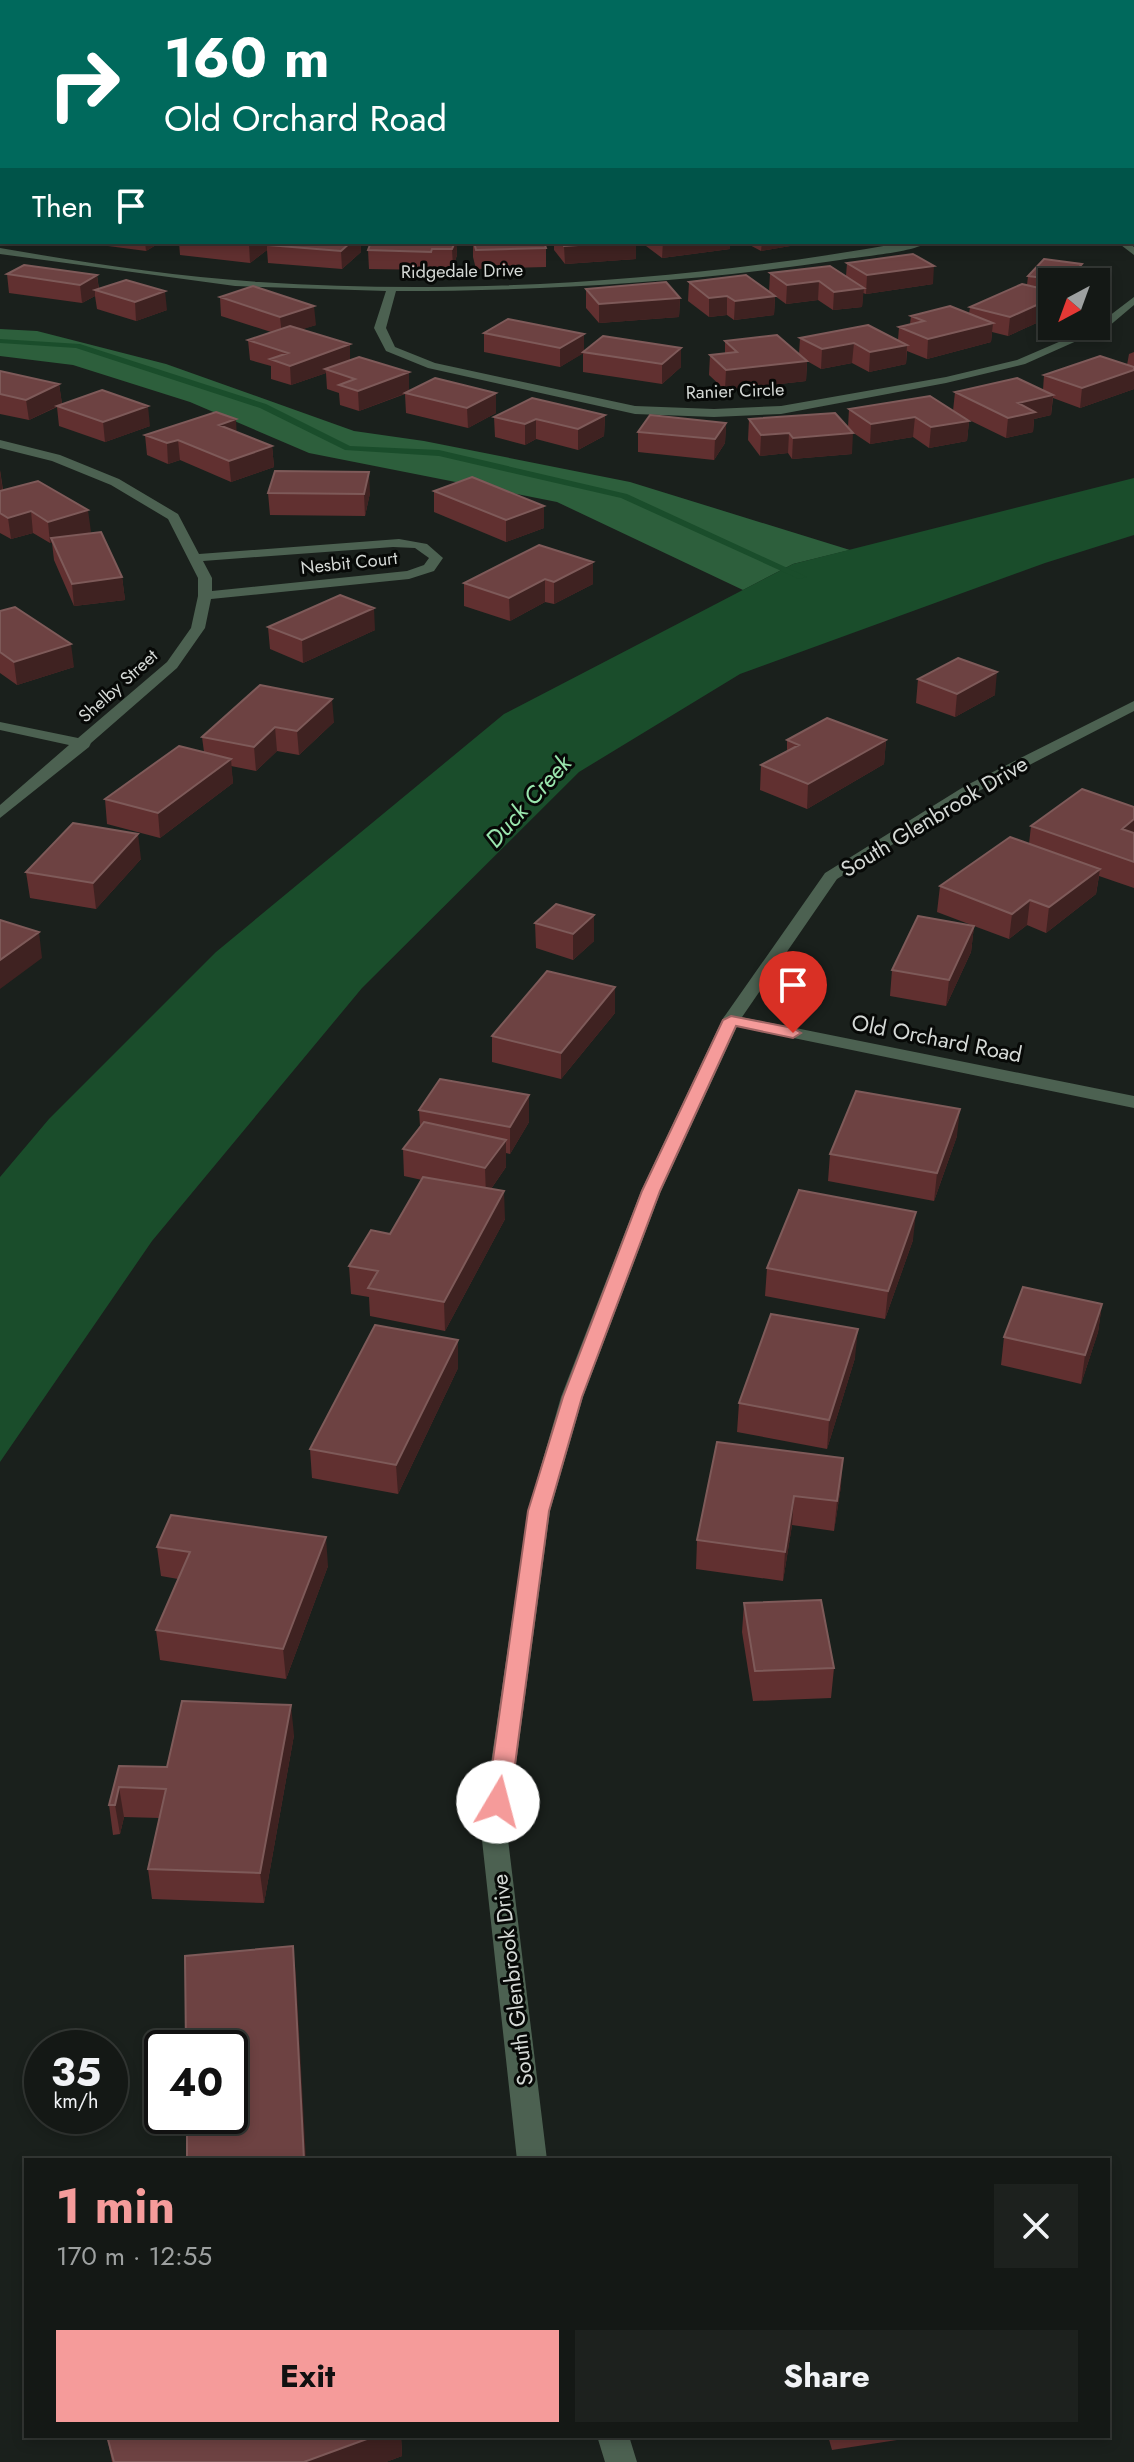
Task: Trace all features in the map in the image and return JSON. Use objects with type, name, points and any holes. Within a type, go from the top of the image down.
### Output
[{"type":"street","name":"Ridgedale Drive","points":[[0,251],[70,263],[237,283],[392,288],[543,286],[712,274],[846,257],[914,244]]},
{"type":"street","name":"Ranier Circle","points":[[392,288],[380,328],[390,349],[432,366],[635,410],[714,413],[781,410],[946,380],[1021,362],[1104,325],[1134,300]]},
{"type":"street","name":"Shelby Street","points":[[0,444],[56,458],[115,482],[173,517],[205,578],[205,596],[198,628],[172,665],[84,744],[0,813]]},
{"type":"street","name":"Nesbit Court","points":[[196,558],[393,543],[427,548],[436,558],[429,568],[409,575],[205,596]]},
{"type":"street","name":"South Glenbrook Drive","points":[[532,2158],[494,1831],[539,1511],[572,1397],[651,1191],[731,1020],[831,876],[971,789],[1134,705]]},
{"type":"street","points":[[0,726],[84,744]]},
{"type":"street","name":"Old Orchard Road","points":[[731,1020],[1134,1102]]},
{"type":"street","points":[[614,2438],[621,2462]]},
{"type":"shaded area","points":[[0,329],[37,331],[166,364],[354,431],[424,441],[630,482],[850,550],[793,564],[743,590],[557,502],[309,453],[190,402],[73,365],[0,356]]},
{"type":"water","name":"Duck Creek","points":[[1134,478],[1134,535],[1045,563],[740,674],[579,772],[362,988],[152,1241],[0,1462],[0,1177],[49,1119],[216,952],[504,714],[793,564]]},
{"type":"building","points":[[268,244],[349,244],[341,251]]},
{"type":"building","points":[[370,244],[454,244],[452,249],[432,249],[431,252],[368,250]]},
{"type":"building","points":[[474,244],[545,244],[546,248],[476,250]]},
{"type":"building","points":[[913,254],[934,266],[867,275],[847,263]]},
{"type":"building","points":[[1044,259],[1082,264],[1078,268],[1038,268],[1038,277],[1028,276]]},
{"type":"building","points":[[24,265],[97,275],[80,285],[7,274]]},
{"type":"building","points":[[830,266],[864,288],[834,292],[819,281],[787,285],[770,273]]},
{"type":"building","points":[[746,275],[775,296],[735,301],[727,296],[709,298],[689,282]]},
{"type":"building","points":[[126,280],[165,291],[135,302],[95,290]]},
{"type":"building","points":[[666,282],[680,298],[599,304],[586,289]]},
{"type":"building","points":[[1022,284],[1038,288],[1038,304],[1010,317],[970,307]]},
{"type":"building","points":[[253,286],[314,306],[280,317],[220,297]]},
{"type":"building","points":[[950,306],[993,323],[928,339],[899,327],[924,321],[911,316]]},
{"type":"building","points":[[508,319],[584,334],[560,348],[484,333]]},
{"type":"building","points":[[868,325],[907,345],[870,352],[854,343],[822,349],[800,338]]},
{"type":"building","points":[[290,326],[350,344],[290,366],[270,359],[288,353],[248,340]]},
{"type":"building","points":[[777,335],[807,361],[726,370],[710,355],[737,352],[725,341]]},
{"type":"building","points":[[603,336],[681,348],[662,364],[583,352]]},
{"type":"building","points":[[1100,356],[1134,367],[1134,370],[1082,388],[1044,375]]},
{"type":"building","points":[[359,357],[409,372],[358,391],[339,385],[355,379],[325,369]]},
{"type":"building","points":[[0,371],[59,384],[26,400],[0,394]]},
{"type":"building","points":[[435,378],[496,393],[467,408],[405,393]]},
{"type":"building","points":[[1017,378],[1053,395],[1018,403],[1035,412],[1008,418],[955,392]]},
{"type":"building","points":[[102,390],[148,406],[103,422],[57,406]]},
{"type":"building","points":[[930,396],[969,421],[931,427],[915,417],[871,424],[849,409]]},
{"type":"building","points":[[532,398],[605,415],[578,429],[536,419],[525,424],[494,417]]},
{"type":"building","points":[[216,412],[236,419],[219,425],[272,446],[229,461],[178,440],[167,443],[145,435]]},
{"type":"building","points":[[835,413],[853,433],[793,438],[789,433],[761,435],[749,419]]},
{"type":"building","points":[[650,415],[726,423],[715,439],[638,432]]},
{"type":"building","points":[[275,471],[369,472],[364,494],[268,493]]},
{"type":"building","points":[[472,477],[544,506],[506,520],[434,491]]},
{"type":"building","points":[[38,481],[88,510],[48,522],[31,511],[8,518],[0,513],[0,491]]},
{"type":"building","points":[[101,532],[122,577],[72,584],[51,538]]},
{"type":"building","points":[[539,545],[593,562],[554,582],[545,579],[509,598],[464,583]]},
{"type":"building","points":[[340,595],[374,608],[302,640],[268,627]]},
{"type":"building","points":[[15,607],[71,644],[14,662],[0,652],[0,611]]},
{"type":"building","points":[[958,658],[997,672],[957,694],[918,679]]},
{"type":"building","points":[[260,685],[332,699],[297,731],[275,727],[254,747],[202,737]]},
{"type":"building","points":[[827,718],[886,740],[808,784],[761,765],[799,745],[787,740]]},
{"type":"building","points":[[179,746],[231,759],[158,813],[105,799]]},
{"type":"building","points":[[1082,789],[1134,807],[1134,819],[1122,829],[1134,833],[1134,862],[1031,826]]},
{"type":"building","points":[[73,823],[138,834],[93,883],[26,872]]},
{"type":"building","points":[[1010,837],[1100,869],[1049,907],[1030,900],[1012,914],[940,886]]},
{"type":"building","points":[[556,904],[594,915],[573,934],[535,923]]},
{"type":"building","points":[[918,916],[974,926],[949,980],[892,970]]},
{"type":"building","points":[[0,920],[39,932],[0,960]]},
{"type":"building","points":[[547,971],[615,987],[561,1053],[492,1036]]},
{"type":"building","points":[[440,1079],[529,1095],[510,1127],[419,1110]]},
{"type":"building","points":[[856,1091],[960,1109],[937,1173],[830,1154]]},
{"type":"building","points":[[424,1122],[506,1140],[485,1168],[403,1149]]},
{"type":"building","points":[[423,1177],[504,1191],[444,1302],[368,1288],[378,1271],[349,1266],[371,1230],[390,1234]]},
{"type":"building","points":[[799,1190],[916,1212],[888,1291],[767,1268]]},
{"type":"building","points":[[1023,1287],[1102,1304],[1085,1355],[1004,1337]]},
{"type":"building","points":[[771,1314],[858,1329],[829,1420],[739,1403]]},
{"type":"building","points":[[375,1325],[458,1340],[396,1465],[310,1449]]},
{"type":"building","points":[[717,1442],[843,1458],[837,1501],[794,1496],[785,1552],[697,1540]]},
{"type":"building","points":[[171,1515],[326,1537],[283,1649],[156,1630],[190,1552],[157,1547]]},
{"type":"building","points":[[821,1600],[834,1668],[755,1671],[744,1603]]},
{"type":"building","points":[[182,1701],[291,1705],[260,1873],[148,1869],[166,1789],[119,1787],[115,1805],[109,1805],[119,1766],[167,1767]]},
{"type":"building","points":[[293,1946],[304,2158],[187,2158],[187,2134],[248,2134],[248,2030],[186,2030],[185,1956]]},
{"type":"building","points":[[108,2438],[370,2438],[304,2462],[114,2462]]},
{"type":"waterway","points":[[0,341],[77,346],[263,406],[348,448],[439,453],[624,496],[802,577]]},
{"type":"route","points":[[498,1802],[539,1511],[572,1397],[651,1191],[731,1020],[793,1033]]}]
